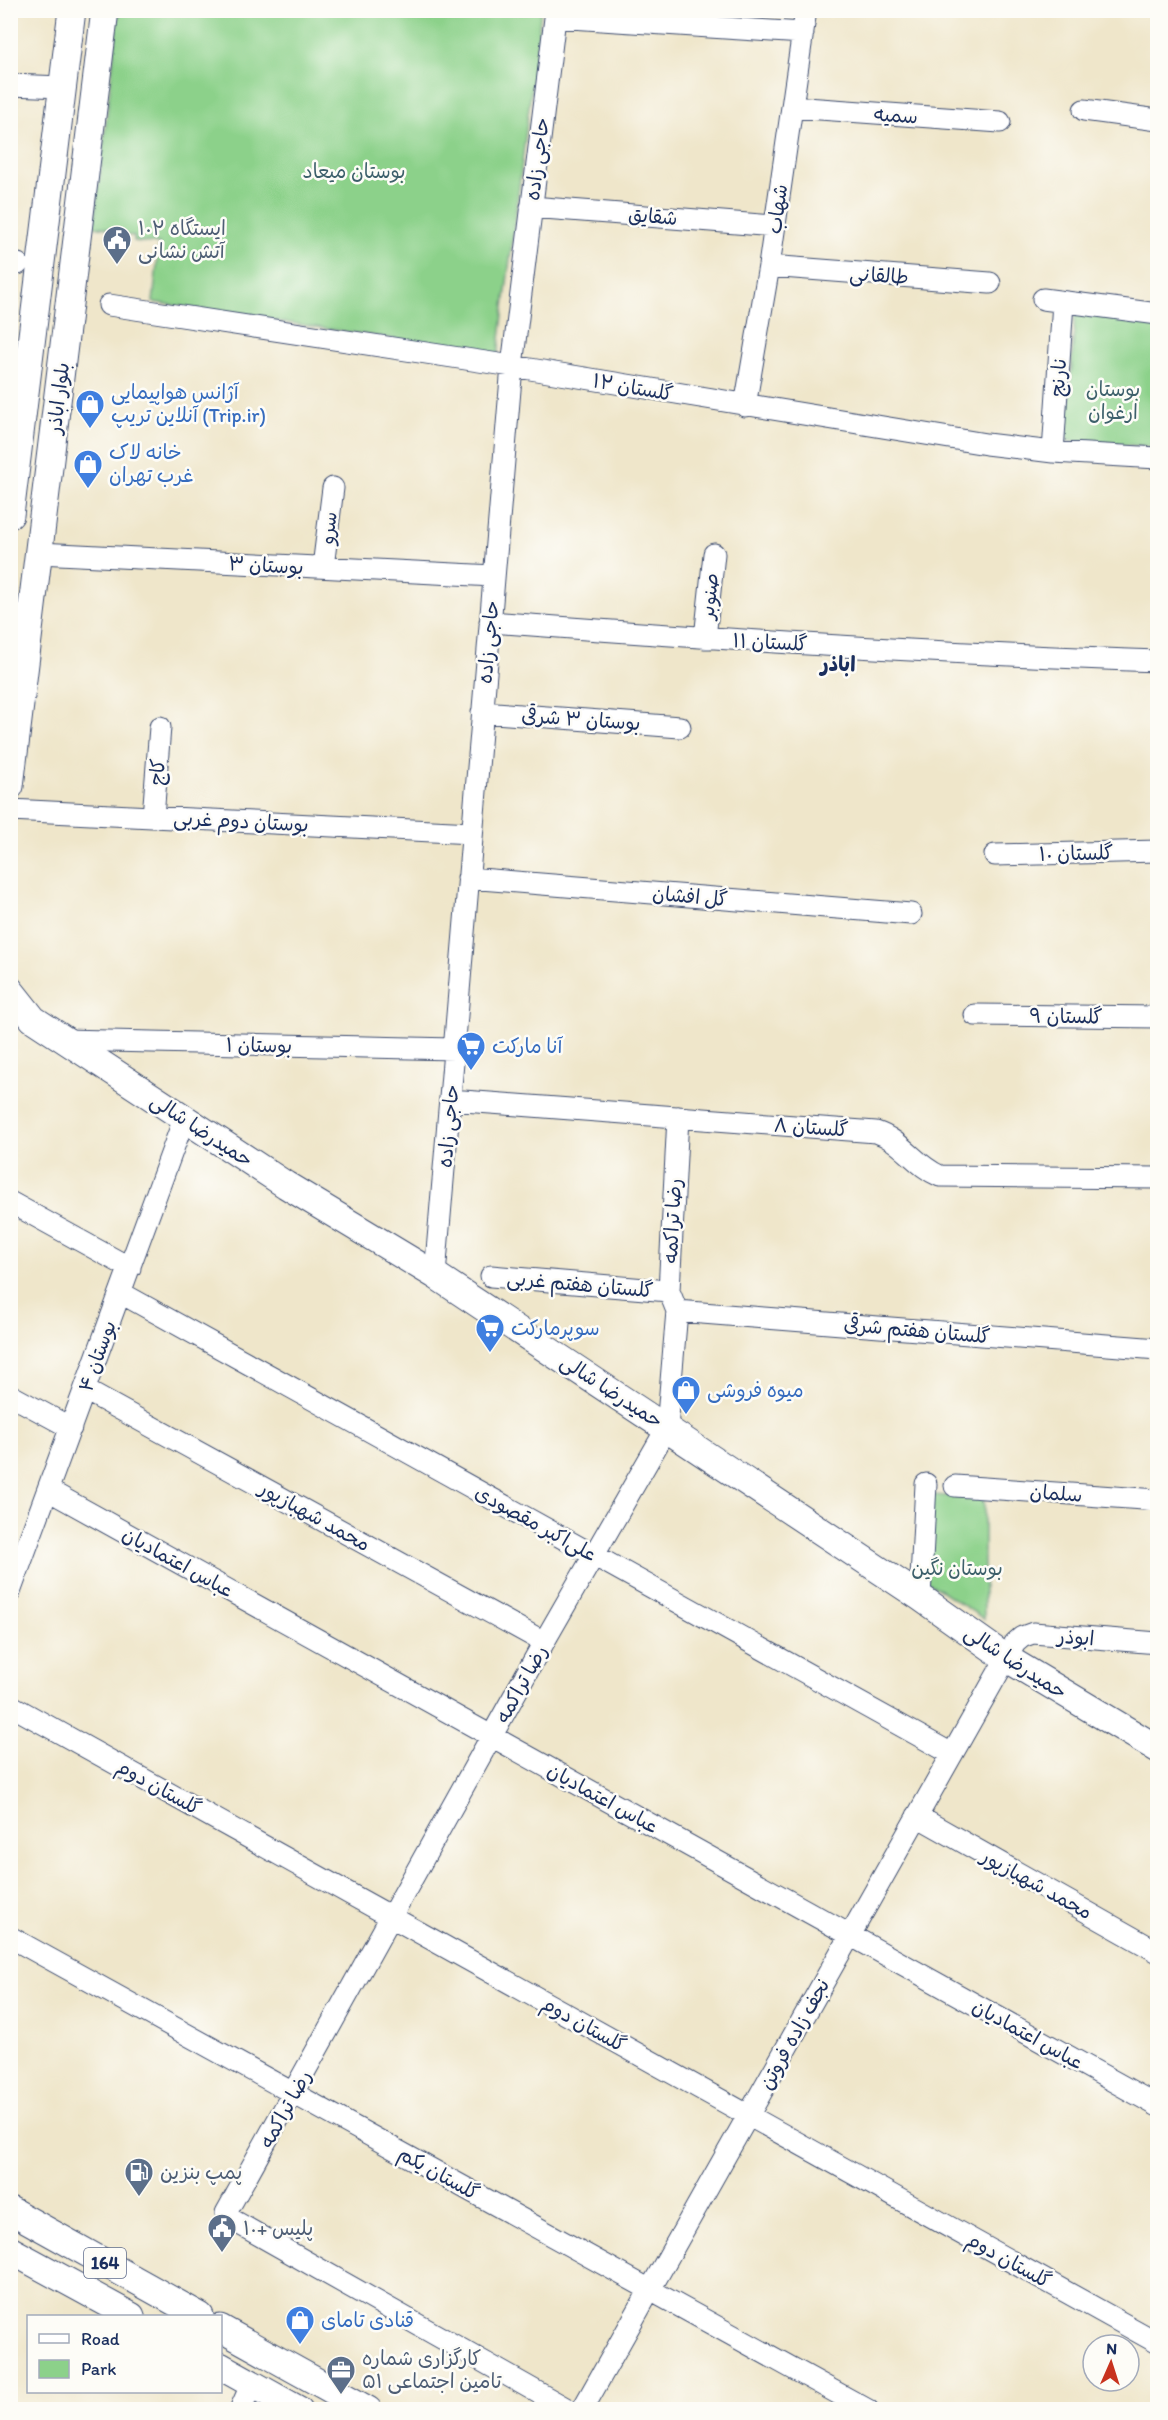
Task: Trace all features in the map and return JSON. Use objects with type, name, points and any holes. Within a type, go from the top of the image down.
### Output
[{"type":"main road","name":"بلوار اباذر","points":[[10,515],[16,433],[72,10]]},
{"type":"main road","name":"بلوار اباذر","points":[[10,786],[105,10]]},
{"type":"main road","name":"حمیدرضا شالی","points":[[10,990],[22,1019],[64,1040],[286,1185],[435,1275],[920,1597],[1006,1658],[1158,1749]]},
{"type":"main road","name":"164","points":[[10,2210],[198,2315]]},
{"type":"main road","name":"164","points":[[10,2250],[129,2315]]},
{"type":"main road","points":[[222,2329],[368,2409]]},
{"type":"main road","points":[[222,2367],[299,2409]]},
{"type":"street","name":"شهاب","points":[[745,406],[769,266],[806,10]]},
{"type":"street","points":[[555,14],[803,33]]},
{"type":"street","name":"حاجی زاده","points":[[435,1275],[512,366],[555,14]]},
{"type":"street","points":[[10,85],[63,87]]},
{"type":"street","name":"سمیه","points":[[792,107],[1000,122]]},
{"type":"street","points":[[1084,110],[1158,120]]},
{"type":"street","name":"شقایق","points":[[531,207],[774,226]]},
{"type":"street","name":"طالقانی","points":[[769,266],[990,283]]},
{"type":"street","name":"نارنج","points":[[1053,452],[1053,301],[1158,314]]},
{"type":"street","name":"گلستان ۱۲","points":[[109,305],[512,366],[986,444],[1053,452],[1158,458]]},
{"type":"street","name":"سرو","points":[[323,567],[333,488]]},
{"type":"street","name":"بوستان ۳","points":[[39,553],[494,576]]},
{"type":"street","name":"صنوبر","points":[[705,638],[714,554]]},
{"type":"street","name":"گلستان ۱۱","points":[[490,622],[705,638],[1012,656],[1158,661]]},
{"type":"street","name":"بوستان ۳ شرقی","points":[[482,712],[680,727]]},
{"type":"street","name":"کاج","points":[[153,817],[160,727]]},
{"type":"street","name":"بوستان دوم غربی","points":[[10,810],[472,833]]},
{"type":"street","name":"گلستان ۱۰","points":[[995,855],[1158,851]]},
{"type":"street","name":"گل افشان","points":[[468,878],[911,914]]},
{"type":"street","name":"گلستان ۹","points":[[975,1016],[1158,1017]]},
{"type":"street","name":"بوستان ۱","points":[[64,1040],[454,1049]]},
{"type":"street","name":"گلستان ٨","points":[[450,1100],[876,1132],[889,1136],[927,1171],[940,1176],[1158,1178]]},
{"type":"street","name":"رضا تراکمه","points":[[569,2409],[226,2216],[544,1642],[667,1428],[677,1311],[669,1291],[678,1117]]},
{"type":"street","name":"بوستان ۴","points":[[10,1593],[20,1539],[48,1490],[184,1119]]},
{"type":"street","points":[[10,1202],[130,1268]]},
{"type":"street","name":"گلستان هفتم غربی","points":[[491,1276],[669,1291]]},
{"type":"street","name":"علی‌اکبر مقصودی","points":[[121,1293],[952,1754]]},
{"type":"street","name":"گلستان هفتم شرقی","points":[[677,1311],[1158,1349]]},
{"type":"street","name":"محمد شهبازپور","points":[[85,1390],[544,1642]]},
{"type":"street","points":[[10,1395],[71,1428]]},
{"type":"street","points":[[920,1597],[926,1484]]},
{"type":"street","name":"سلمان","points":[[955,1486],[1158,1500]]},
{"type":"street","name":"عباس اعتمادیان","points":[[48,1490],[1158,2106]]},
{"type":"street","name":"ابوذر","points":[[1006,1658],[1015,1643],[1022,1637],[1034,1633],[1158,1643]]},
{"type":"street","name":"نجف زاده فروتن","points":[[582,2409],[1006,1658]]},
{"type":"street","name":"گلستان دوم","points":[[10,1705],[1158,2343]]},
{"type":"street","name":"محمد شهبازپور","points":[[917,1816],[1158,1952]]},
{"type":"street","name":"گلستان یکم","points":[[10,1937],[868,2409]]},
{"type":"street","points":[[240,2409],[252,2383]]},
{"type":"green space","name":"بوستان میعاد","points":[[119,11],[541,11],[498,355],[153,302],[159,244],[134,241],[134,236],[122,235],[121,230],[94,226]]},
{"type":"green space","name":"بوستان ارغوان","points":[[1075,313],[1157,323],[1157,447],[1067,441]]},
{"type":"green space","name":"بوستان نگین","points":[[932,1495],[984,1498],[984,1619],[927,1581]]},
{"type":"place","name":"ایستگاه ۱۰۲ آتش نشانی","points":[[117,266]]},
{"type":"place","name":"آژانس هواپیمایی آنلاین تریپ (Trip.ir)","points":[[90,430]]},
{"type":"place","name":"خانه لاک غرب تهران","points":[[88,490]]},
{"type":"place","name":"آنا مارکت","points":[[471,1072]]},
{"type":"place","name":"سوپرمارکت","points":[[490,1354]]},
{"type":"place","name":"میوه فروشی","points":[[686,1416]]},
{"type":"place","name":"پمپ بنزین","points":[[139,2198]]},
{"type":"place","name":"پلیس +۱۰","points":[[222,2254]]},
{"type":"place","name":"قنادی تامای","points":[[300,2346]]},
{"type":"place","name":"کارگزاری شماره ۵۱ تامین اجتماعی","points":[[341,2396]]},
{"type":"district","name":"اباذر","points":[[838,664]]}]
